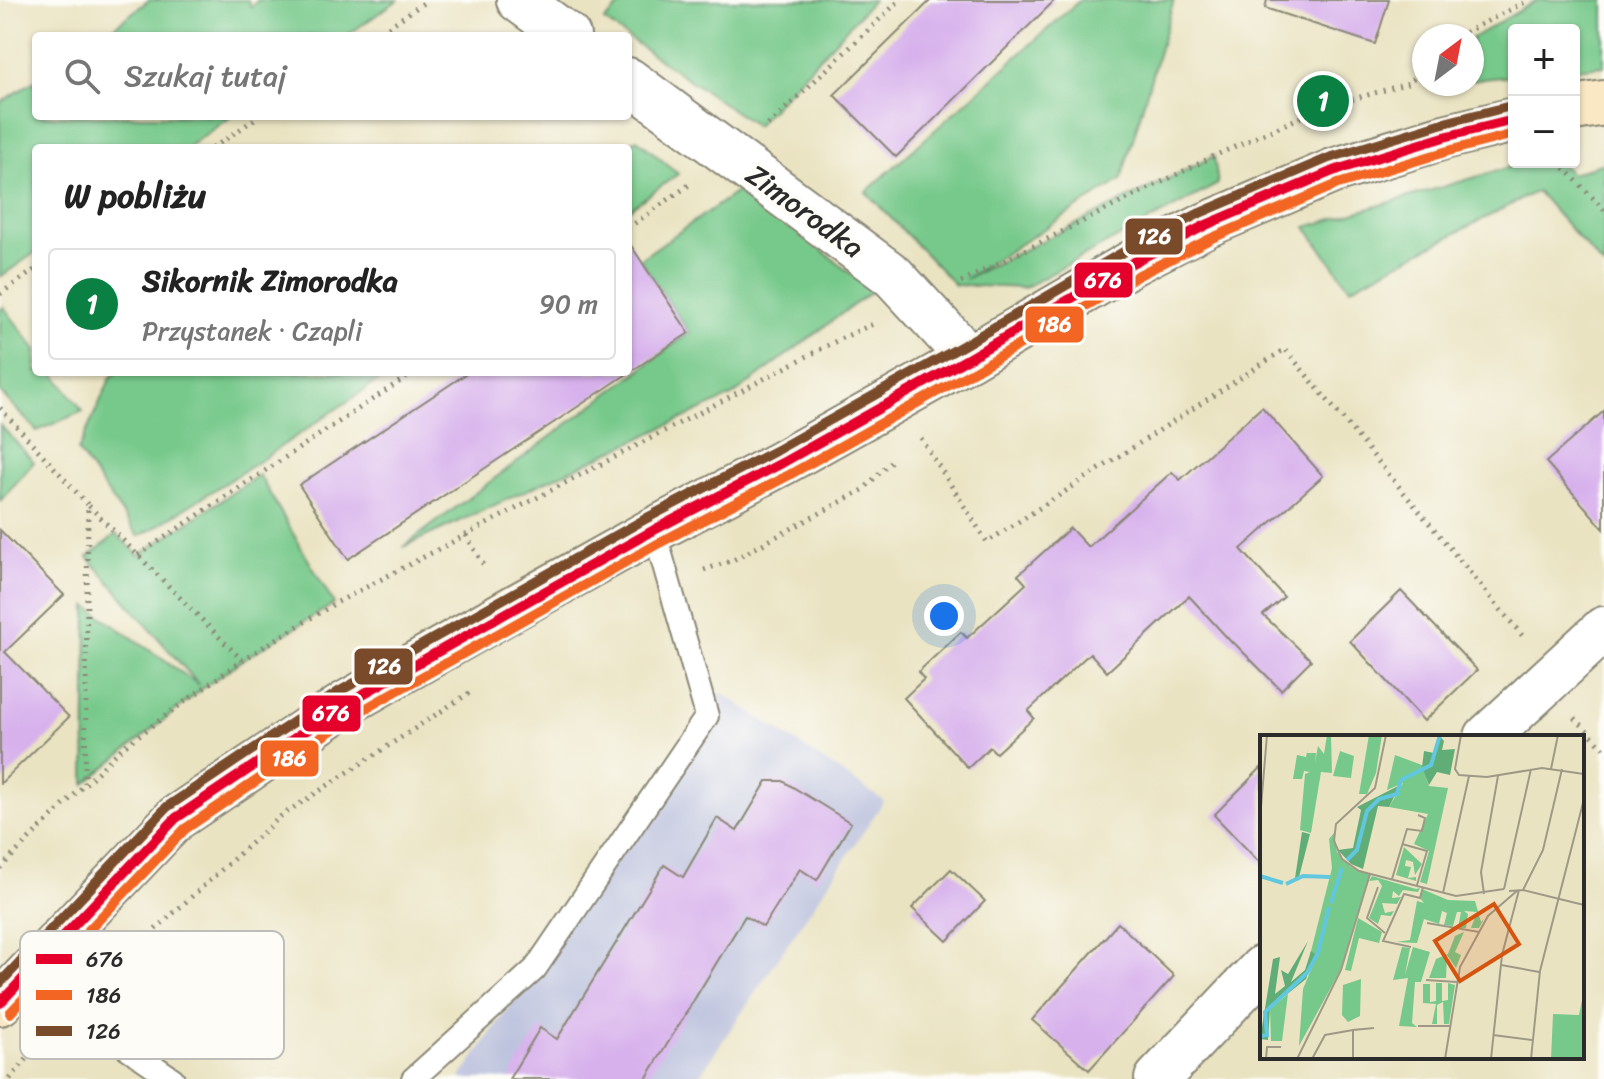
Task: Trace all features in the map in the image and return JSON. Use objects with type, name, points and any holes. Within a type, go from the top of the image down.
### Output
[{"type":"street","points":[[519,0],[563,32]]},
{"type":"street","name":"Zimorodka","points":[[632,83],[893,276],[969,358]]},
{"type":"street","points":[[68,931],[176,818],[347,703],[510,610],[782,463],[1120,269],[1221,218],[1333,171],[1444,137],[1508,121]]},
{"type":"street","points":[[1489,735],[1604,629]]},
{"type":"street","points":[[1157,1079],[1260,970]]},
{"type":"lane","points":[[413,1079],[535,969],[707,716],[654,530]]},
{"type":"lane","points":[[143,1059],[173,1079]]},
{"type":"path","points":[[381,32],[428,0]]},
{"type":"path","points":[[759,134],[900,0]]},
{"type":"path","points":[[1482,24],[1529,0]]},
{"type":"path","points":[[955,285],[1214,156],[1319,109],[1409,83],[1412,79]]},
{"type":"path","points":[[219,144],[253,120]]},
{"type":"path","points":[[1565,168],[1604,210]]},
{"type":"path","points":[[632,225],[691,184]]},
{"type":"path","points":[[0,294],[32,272]]},
{"type":"path","points":[[0,868],[124,746],[242,660],[334,604],[840,339],[879,322]]},
{"type":"path","points":[[911,443],[920,436],[987,542],[1285,349],[1528,643],[1574,717],[1604,748]]},
{"type":"path","points":[[138,555],[408,376]]},
{"type":"path","points":[[0,408],[88,505],[242,660]]},
{"type":"path","points":[[733,560],[863,490],[902,450]]},
{"type":"path","points":[[85,784],[88,505]]},
{"type":"path","points":[[466,535],[490,576]]},
{"type":"path","points":[[154,931],[281,816],[480,685]]},
{"type":"path","points":[[10,1079],[26,1059]]},
{"type":"shaded area","points":[[721,692],[884,801],[697,1079],[460,1079]]},
{"type":"green space","points":[[149,0],[248,0],[251,7],[258,0],[398,0],[352,32],[107,32]]},
{"type":"green space","points":[[626,0],[873,0],[756,126],[632,40],[632,32],[620,32],[604,21]]},
{"type":"green space","points":[[1080,0],[1174,0],[1121,180],[965,279],[1214,156],[1218,184],[1024,288],[955,285],[866,192]]},
{"type":"green space","points":[[1538,0],[1604,0],[1604,66],[1580,68],[1580,24],[1508,24],[1508,77],[1484,79],[1484,31]]},
{"type":"green space","points":[[32,83],[32,120],[226,120],[192,144],[32,144],[32,255],[0,277],[0,103]]},
{"type":"green space","points":[[637,139],[678,174],[632,207],[632,144],[629,144]]},
{"type":"green space","points":[[1604,163],[1604,267],[1537,191],[1350,288],[1306,227],[1508,168],[1565,168],[1571,174]]},
{"type":"green space","points":[[744,187],[872,291],[732,396],[403,547],[689,333],[640,259]]},
{"type":"green space","points":[[4,307],[32,345],[32,376],[56,376],[83,411],[37,431],[0,392],[0,310]]},
{"type":"green space","points":[[385,376],[261,460],[138,536],[78,451],[111,377]]},
{"type":"green space","points":[[0,425],[34,462],[0,501]]},
{"type":"green space","points":[[259,475],[334,604],[242,660],[85,784],[87,606],[199,685],[88,557],[116,534],[139,555]]},
{"type":"building","points":[[931,0],[1055,0],[896,157],[834,95]]},
{"type":"building","points":[[1267,0],[1389,0],[1375,44],[1265,8]]},
{"type":"building","points":[[632,247],[689,333],[632,371]]},
{"type":"building","points":[[463,376],[624,376],[348,559],[299,485]]},
{"type":"building","points":[[1262,407],[1323,476],[1241,549],[1284,597],[1263,615],[1311,660],[1281,690],[1189,596],[1107,672],[1090,653],[1028,711],[1034,718],[996,753],[990,747],[968,768],[904,698],[924,679],[918,672],[961,632],[967,638],[1026,584],[1018,575],[1070,528],[1088,547],[1172,472],[1180,480]]},
{"type":"building","points":[[1604,411],[1604,529],[1546,462]]},
{"type":"building","points":[[0,530],[64,595],[5,652],[69,717],[0,784]]},
{"type":"building","points":[[1401,591],[1477,670],[1424,721],[1350,641]]},
{"type":"building","points":[[1260,769],[1260,863],[1214,815]]},
{"type":"building","points":[[767,781],[783,781],[851,823],[817,880],[800,869],[763,927],[745,916],[646,1079],[509,1079],[540,1028],[557,1039],[664,865],[683,877],[717,818],[737,831]]},
{"type":"building","points":[[951,869],[985,901],[947,941],[912,908]]},
{"type":"building","points":[[1118,923],[1174,976],[1089,1070],[1032,1020]]},
{"type":"transit line","name":"126","points":[[49,931],[167,807],[340,691],[647,518],[775,451],[1125,251],[1200,213],[1329,158],[1508,107]]},
{"type":"transit line","name":"676","points":[[68,931],[176,818],[347,703],[654,530],[782,463],[1132,263],[1206,225],[1333,171],[1444,137],[1508,121]]},
{"type":"transit line","name":"186","points":[[88,931],[185,829],[354,715],[661,542],[789,475],[1139,275],[1212,238],[1338,184],[1508,136]]},
{"type":"transit line","name":"126","points":[[0,983],[20,962]]},
{"type":"transit line","name":"676","points":[[0,1003],[20,982]]},
{"type":"transit line","name":"186","points":[[10,1013],[20,1002]]},
{"type":"place","name":"Sikornik Zimorodka","points":[[1323,101]]}]
